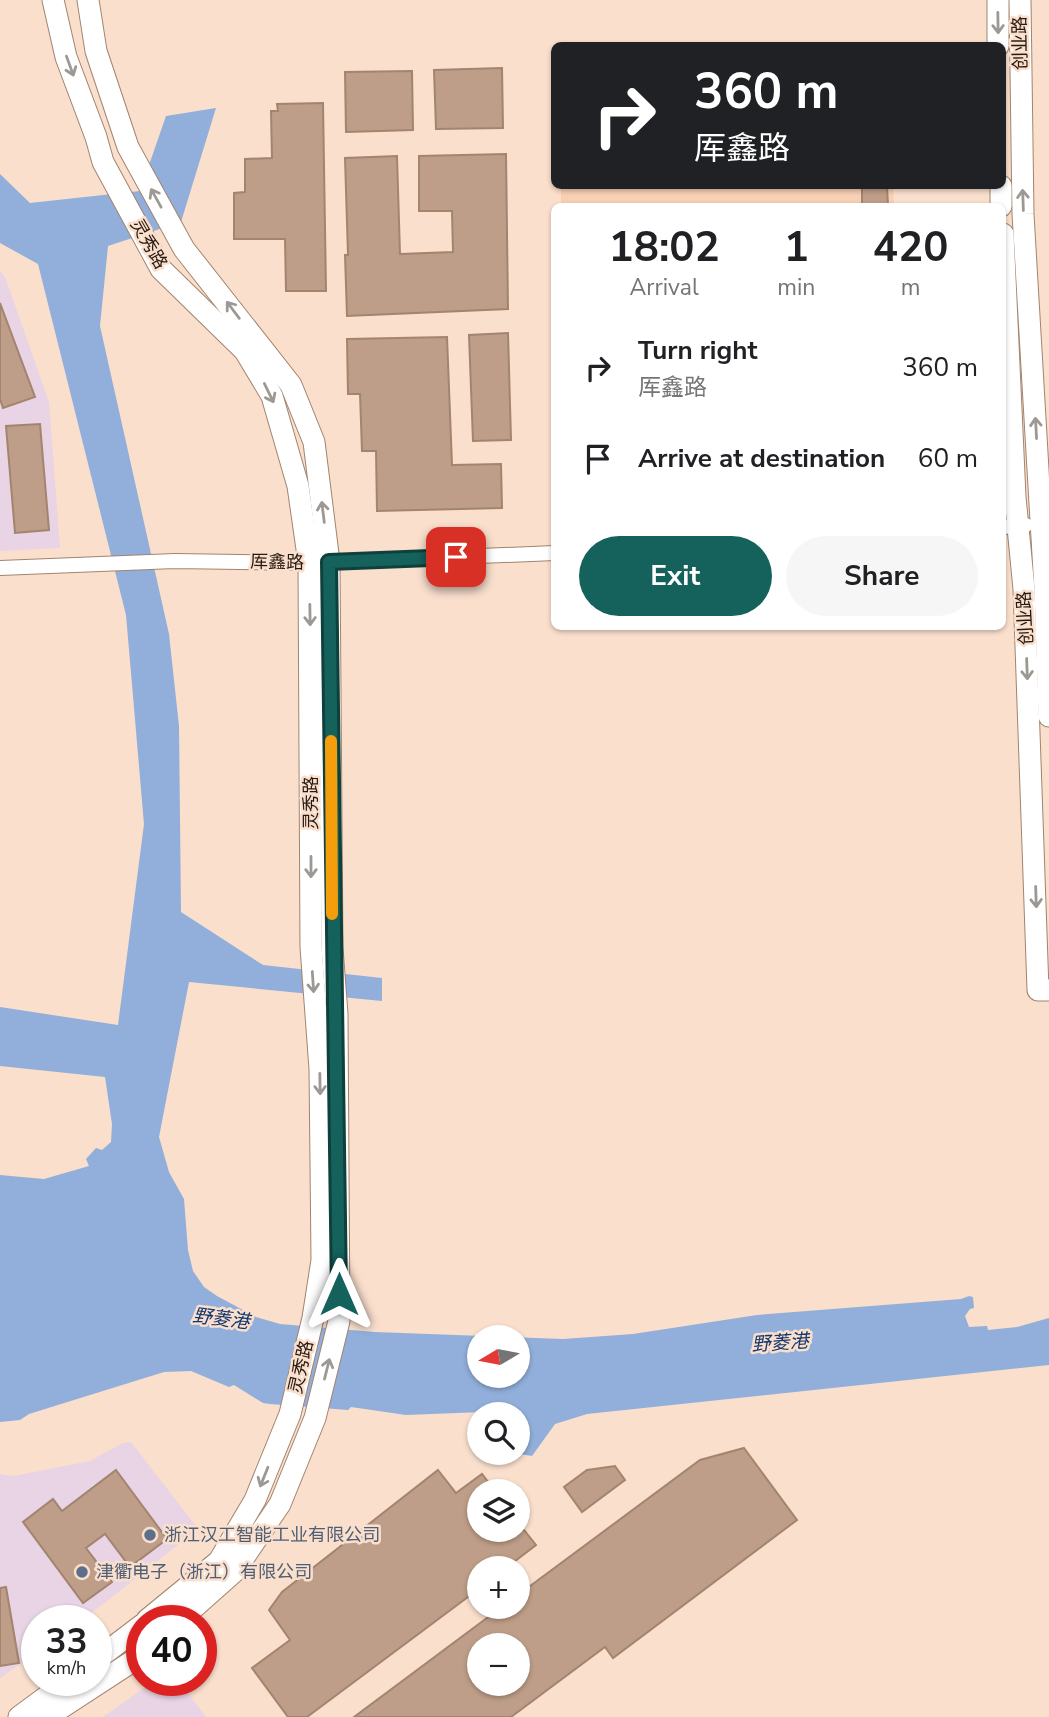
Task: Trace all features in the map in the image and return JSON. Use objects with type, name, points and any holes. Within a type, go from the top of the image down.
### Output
[{"type":"street","name":"灵秀路","points":[[53,0],[66,57],[103,162],[161,269],[245,351],[272,396],[319,562],[311,947],[326,1015],[339,1321],[315,1418],[280,1504],[234,1572],[197,1605]]},
{"type":"street","name":"灵秀路","points":[[88,0],[96,51],[128,147],[184,249],[291,385],[314,442],[332,948],[320,1069],[322,1260],[313,1318],[290,1413],[255,1500],[219,1561],[165,1605]]},
{"type":"street","name":"创业路","points":[[998,0],[998,42]]},
{"type":"street","name":"创业路","points":[[1020,0],[1023,214],[1042,525],[1049,716]]},
{"type":"street","name":"创业路","points":[[1006,359],[1011,551],[1024,589],[1038,990],[1049,990]]},
{"type":"street","points":[[1010,526],[1042,525]]},
{"type":"street","points":[[1011,551],[1043,551]]},
{"type":"street","name":"厍鑫路","points":[[0,568],[175,561],[319,562],[551,553]]},
{"type":"street","points":[[112,1648],[126,1637]]},
{"type":"street","points":[[47,1717],[126,1665]]},
{"type":"street","points":[[19,1717],[47,1696]]},
{"type":"shaded area","points":[[561,189],[893,189],[894,203],[561,203]]},
{"type":"shaded area","points":[[0,271],[5,277],[49,402],[60,548],[0,551]]},
{"type":"shaded area","points":[[131,1442],[198,1529],[102,1605],[21,1605],[21,1664],[0,1678],[0,1474],[14,1476],[90,1461],[123,1443]]},
{"type":"shaded area","points":[[133,1696],[190,1696],[206,1717],[103,1717]]},
{"type":"water","name":"野菱港","points":[[216,108],[181,222],[108,246],[100,326],[169,634],[179,726],[181,912],[263,965],[382,978],[382,1001],[189,982],[159,1137],[169,1172],[184,1199],[188,1250],[193,1271],[204,1287],[256,1317],[280,1324],[375,1332],[467,1335],[467,1388],[530,1388],[530,1338],[563,1339],[633,1334],[757,1315],[961,1299],[969,1296],[973,1297],[974,1308],[965,1316],[969,1327],[987,1326],[988,1330],[1017,1327],[1049,1318],[1049,1365],[587,1414],[555,1424],[532,1456],[530,1402],[467,1402],[467,1413],[406,1415],[351,1407],[348,1410],[270,1404],[263,1403],[234,1385],[229,1387],[191,1371],[164,1372],[29,1414],[20,1420],[0,1422],[0,1175],[44,1179],[89,1166],[86,1159],[96,1148],[102,1150],[111,1142],[112,1124],[105,1077],[0,1066],[0,1007],[118,1025],[144,824],[126,615],[38,264],[0,243],[0,174],[30,203],[140,191],[166,116]]},
{"type":"building","points":[[502,68],[503,128],[436,129],[434,70]]},
{"type":"building","points":[[412,71],[413,130],[346,132],[345,72]]},
{"type":"building","points":[[323,103],[326,291],[286,291],[285,239],[234,239],[234,193],[245,192],[245,159],[272,158],[271,111],[278,111],[277,104]]},
{"type":"building","points":[[506,154],[508,309],[347,316],[345,158],[397,156],[400,254],[453,252],[452,211],[419,211],[419,156]]},
{"type":"building","points":[[862,189],[887,189],[888,203],[862,203]]},
{"type":"building","points":[[0,303],[35,397],[3,408],[0,399]]},
{"type":"building","points":[[508,333],[511,440],[473,441],[469,335]]},
{"type":"building","points":[[447,337],[452,465],[501,464],[502,508],[377,511],[376,451],[362,451],[360,394],[348,394],[347,339]]},
{"type":"building","points":[[40,424],[49,530],[15,533],[6,426]]},
{"type":"building","points":[[744,1448],[797,1520],[613,1658],[605,1647],[511,1717],[354,1717],[486,1619],[530,1619],[530,1586],[700,1460]]},
{"type":"building","points":[[615,1466],[625,1480],[582,1512],[564,1487],[587,1470]]},
{"type":"building","points":[[116,1470],[167,1539],[130,1567],[105,1534],[86,1548],[112,1582],[83,1603],[23,1522],[53,1499],[62,1511]]},
{"type":"building","points":[[438,1470],[456,1493],[467,1485],[467,1542],[530,1542],[530,1538],[536,1545],[522,1556],[467,1556],[467,1598],[307,1717],[288,1717],[252,1668],[290,1640],[269,1610],[282,1592]]},
{"type":"building","points":[[6,1587],[19,1663],[0,1666],[0,1588]]},
{"type":"slow traffic","points":[[331,741],[332,914]]},
{"type":"place","name":"浙江汉工智能工业有限公司","points":[[150,1535]]},
{"type":"place","name":"津衢电子（浙江）有限公司","points":[[82,1572]]},
{"type":"route","points":[[339,1294],[337,1014],[332,948],[329,562],[456,557]]}]
